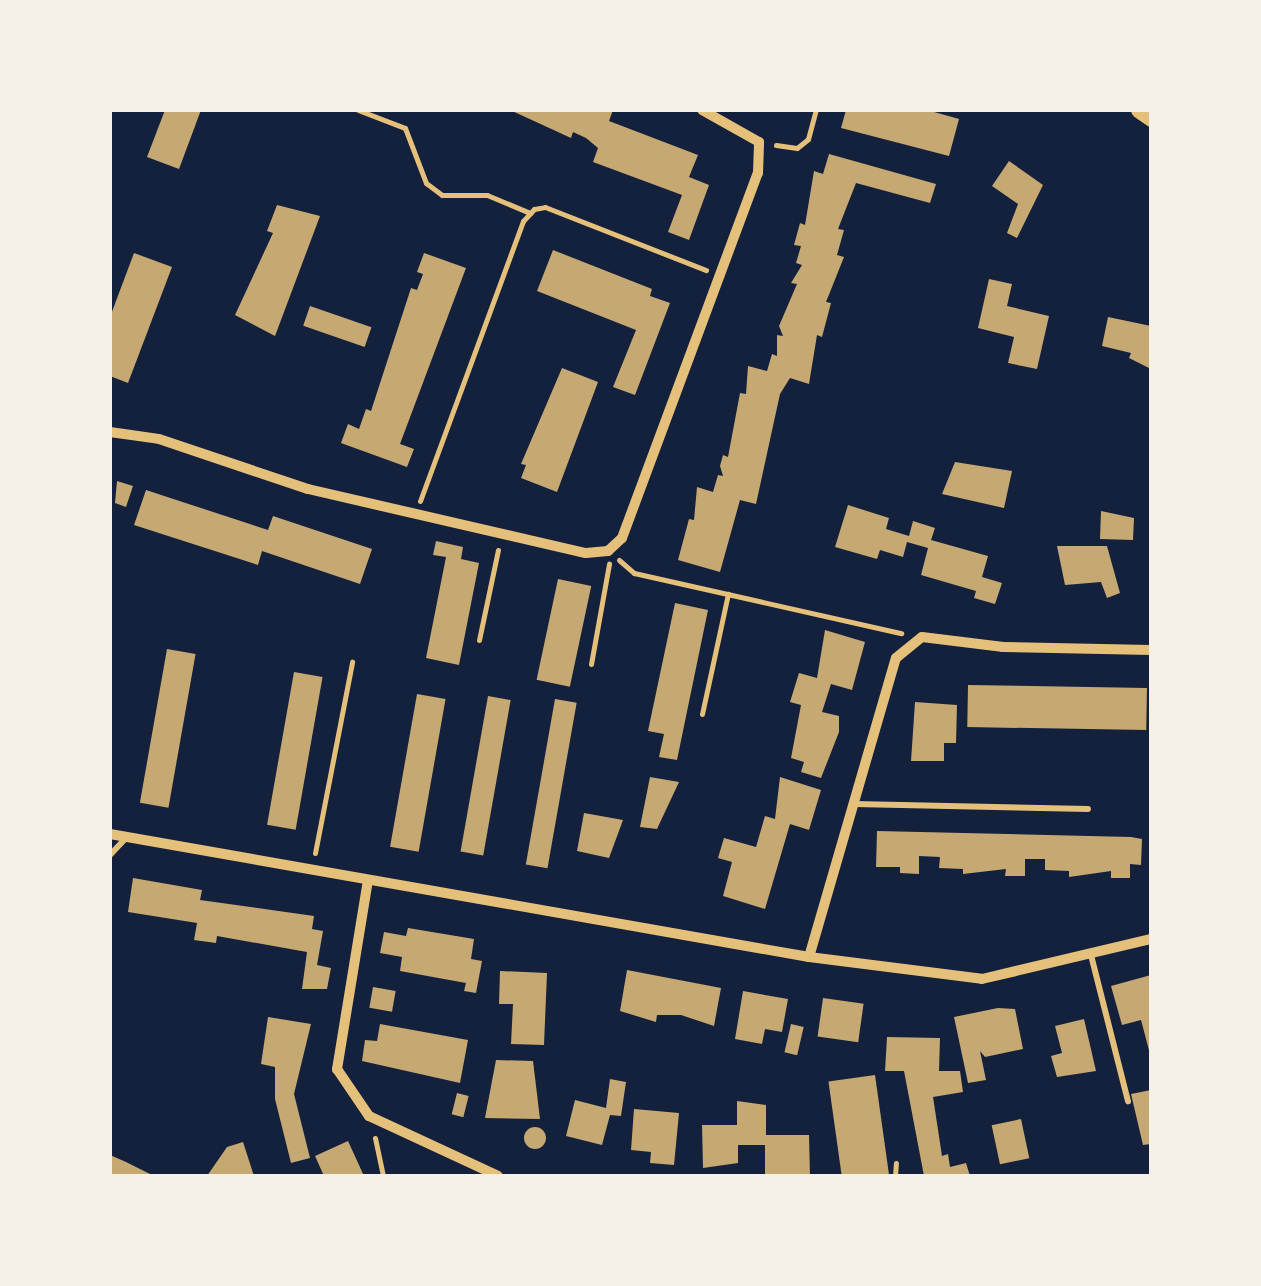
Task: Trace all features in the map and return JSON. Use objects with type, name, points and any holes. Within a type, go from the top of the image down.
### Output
[{"type":"street","points":[[110,432],[160,439],[308,489],[586,553],[608,551],[622,538],[758,172],[759,142],[702,110]]},
{"type":"street","points":[[1138,110],[1151,119]]},
{"type":"street","points":[[809,957],[896,658],[922,637],[1003,647],[1151,650]]},
{"type":"street","points":[[110,834],[809,957],[982,979],[1151,939]]},
{"type":"street","points":[[368,880],[336,1070],[370,1116],[498,1176]]},
{"type":"lane","points":[[852,804],[1088,809]]},
{"type":"lane","points":[[110,854],[126,838]]},
{"type":"lane","points":[[1091,955],[1128,1101]]},
{"type":"path","points":[[358,110],[405,128],[426,183],[442,196],[487,195],[530,213],[545,207],[719,275]]},
{"type":"path","points":[[759,142],[796,148],[808,139],[816,110]]},
{"type":"path","points":[[416,514],[530,213]]},
{"type":"path","points":[[479,640],[502,532]]},
{"type":"path","points":[[608,551],[634,573],[922,637]]},
{"type":"path","points":[[591,664],[609,582],[608,551]]},
{"type":"path","points":[[702,714],[728,594]]},
{"type":"path","points":[[311,871],[352,662]]},
{"type":"path","points":[[370,1116],[383,1176]]},
{"type":"path","points":[[895,1176],[896,1163]]},
{"type":"building","points":[[165,110],[201,110],[179,169],[147,157]]},
{"type":"building","points":[[510,110],[613,110],[609,121],[698,155],[689,177],[709,185],[689,240],[668,232],[682,195],[593,162],[598,148],[586,138],[573,132],[571,138]]},
{"type":"building","points":[[846,110],[927,110],[959,119],[949,156],[841,128]]},
{"type":"building","points":[[829,154],[936,184],[930,203],[856,183],[838,229],[844,230],[837,255],[844,257],[826,302],[831,303],[822,337],[817,335],[809,384],[790,378],[780,394],[756,504],[740,500],[720,572],[678,560],[689,519],[694,520],[697,487],[713,492],[718,475],[723,476],[720,466],[723,455],[728,457],[740,393],[746,394],[748,366],[767,371],[772,354],[777,356],[777,335],[783,336],[779,326],[797,284],[791,283],[802,265],[796,263],[801,246],[794,245],[800,223],[805,225],[814,171],[823,174]]},
{"type":"building","points":[[1009,161],[1043,185],[1017,238],[1007,233],[1018,204],[992,186]]},
{"type":"building","points":[[277,205],[320,216],[275,336],[235,315],[273,233],[267,231]]},
{"type":"building","points":[[553,250],[652,289],[650,296],[670,303],[635,395],[613,387],[636,330],[537,291]]},
{"type":"building","points":[[134,253],[172,267],[128,383],[110,376],[110,317]]},
{"type":"building","points":[[424,253],[466,268],[400,444],[414,449],[407,467],[341,443],[348,424],[359,429],[366,409],[371,411],[411,288],[417,290],[423,274],[417,272]]},
{"type":"building","points":[[989,279],[1012,284],[1007,306],[1049,316],[1037,369],[1008,363],[1014,337],[978,328]]},
{"type":"building","points":[[310,306],[371,327],[365,347],[303,326]]},
{"type":"building","points":[[1108,317],[1151,326],[1151,369],[1129,358],[1131,353],[1102,346]]},
{"type":"building","points":[[562,368],[598,382],[557,492],[521,478],[526,465],[521,464]]},
{"type":"building","points":[[955,462],[1012,471],[1004,508],[942,494]]},
{"type":"building","points":[[117,481],[133,486],[126,507],[115,503]]},
{"type":"building","points":[[146,490],[268,530],[273,516],[372,549],[360,584],[262,551],[258,565],[134,525]]},
{"type":"building","points":[[848,505],[889,518],[886,529],[909,536],[913,521],[935,528],[931,540],[988,556],[982,577],[1002,583],[995,604],[974,598],[976,591],[921,575],[928,548],[907,542],[903,557],[880,550],[877,559],[835,547]]},
{"type":"building","points":[[1101,511],[1134,518],[1133,540],[1100,539]]},
{"type":"building","points":[[436,541],[463,547],[461,559],[479,563],[459,665],[426,658],[446,557],[433,555]]},
{"type":"building","points":[[1057,546],[1107,546],[1120,593],[1107,598],[1101,582],[1065,585]]},
{"type":"building","points":[[558,579],[591,586],[570,687],[537,680]]},
{"type":"building","points":[[675,603],[708,610],[677,760],[659,757],[664,734],[648,731]]},
{"type":"building","points":[[825,630],[865,642],[852,690],[831,684],[822,712],[839,716],[839,732],[821,778],[801,772],[804,762],[791,758],[801,705],[790,702],[799,673],[817,678]]},
{"type":"building","points":[[167,649],[196,654],[168,808],[140,803]]},
{"type":"building","points":[[294,672],[323,677],[296,830],[267,825]]},
{"type":"building","points":[[968,685],[1147,688],[1146,730],[967,727]]},
{"type":"building","points":[[417,694],[446,699],[419,852],[390,847]]},
{"type":"building","points":[[488,696],[511,700],[483,856],[461,852]]},
{"type":"building","points":[[555,699],[577,703],[547,868],[526,864]]},
{"type":"building","points":[[915,702],[957,705],[956,743],[944,743],[944,761],[911,761]]},
{"type":"building","points":[[650,777],[679,782],[657,829],[640,827]]},
{"type":"building","points":[[780,777],[821,790],[809,830],[790,824],[765,909],[723,896],[732,862],[718,858],[724,838],[756,847],[765,816],[775,819]]},
{"type":"building","points":[[584,813],[623,820],[609,858],[577,851]]},
{"type":"building","points":[[877,831],[1131,837],[1142,839],[1141,865],[1130,864],[1130,878],[1111,878],[1111,871],[1069,877],[1069,871],[1045,870],[1045,859],[1025,859],[1025,876],[1005,876],[1006,869],[963,874],[963,869],[939,868],[940,857],[919,856],[919,874],[900,873],[900,867],[876,867]]},
{"type":"building","points":[[133,878],[202,890],[200,900],[314,916],[312,929],[323,931],[317,965],[331,968],[327,989],[302,989],[307,952],[217,936],[216,943],[194,940],[197,923],[128,912]]},
{"type":"building","points":[[408,928],[474,939],[471,959],[482,961],[476,993],[464,991],[466,983],[400,971],[402,957],[380,953],[384,932],[406,936]]},
{"type":"building","points":[[627,970],[721,988],[714,1026],[681,1015],[657,1015],[656,1022],[620,1011]]},
{"type":"building","points":[[500,971],[547,973],[544,1045],[511,1044],[513,1004],[499,1004]]},
{"type":"building","points":[[1151,975],[1150,1054],[1141,1020],[1122,1025],[1111,986]]},
{"type":"building","points":[[373,987],[396,991],[392,1012],[369,1008]]},
{"type":"building","points":[[743,991],[788,999],[782,1032],[765,1029],[762,1044],[735,1039]]},
{"type":"building","points":[[823,998],[864,1004],[858,1042],[818,1037]]},
{"type":"building","points":[[998,1008],[1015,1009],[1023,1049],[985,1057],[980,1051],[986,1080],[968,1083],[954,1017]]},
{"type":"building","points":[[268,1017],[311,1024],[294,1094],[310,1158],[291,1163],[275,1099],[275,1067],[261,1064]]},
{"type":"building","points":[[1084,1019],[1096,1071],[1057,1077],[1051,1056],[1062,1053],[1055,1026]]},
{"type":"building","points":[[380,1024],[468,1040],[460,1083],[362,1061],[365,1040],[377,1041]]},
{"type":"building","points":[[791,1024],[804,1027],[797,1055],[784,1052]]},
{"type":"building","points":[[887,1037],[940,1038],[939,1071],[960,1071],[963,1092],[933,1097],[942,1156],[948,1154],[950,1167],[966,1163],[970,1176],[924,1176],[904,1071],[885,1071]]},
{"type":"building","points":[[496,1060],[533,1061],[540,1119],[485,1118]]},
{"type":"building","points":[[875,1075],[889,1176],[842,1176],[828,1082]]},
{"type":"building","points":[[610,1079],[626,1082],[621,1116],[610,1115],[602,1145],[566,1136],[575,1100],[606,1108]]},
{"type":"building","points":[[1151,1090],[1151,1144],[1143,1145],[1131,1094]]},
{"type":"building","points":[[457,1093],[469,1096],[463,1117],[452,1114]]},
{"type":"building","points":[[737,1101],[766,1105],[766,1135],[809,1135],[810,1176],[765,1176],[765,1145],[738,1145],[738,1163],[703,1168],[702,1125],[737,1125]]},
{"type":"building","points":[[634,1109],[679,1113],[674,1165],[650,1163],[651,1152],[631,1150]]},
{"type":"building","points":[[1021,1119],[1029,1158],[1000,1164],[992,1125]]},
{"type":"building","points":[[535,1127],[543,1130],[543,1146],[535,1149],[527,1146],[524,1138],[527,1130]]},
{"type":"building","points":[[348,1141],[364,1176],[324,1176],[315,1156]]},
{"type":"building","points":[[243,1142],[254,1176],[207,1176],[227,1147]]},
{"type":"building","points":[[110,1155],[126,1162],[154,1176],[110,1176]]}]
